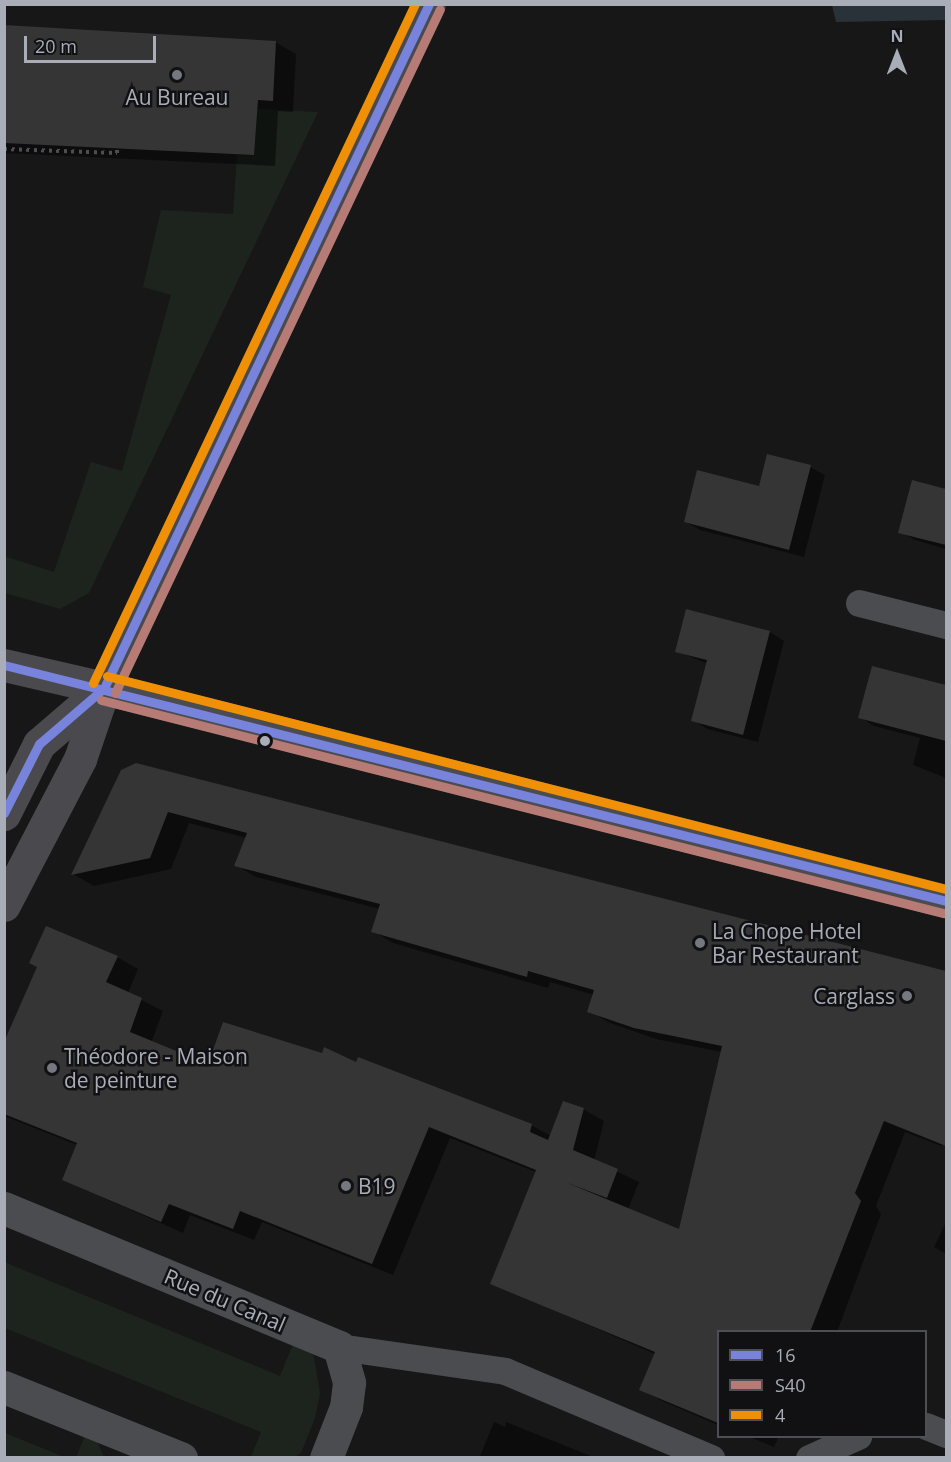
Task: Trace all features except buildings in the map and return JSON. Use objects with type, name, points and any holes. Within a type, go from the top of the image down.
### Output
[{"type":"main road","points":[[4,905],[80,759],[104,688],[429,4]]},
{"type":"main road","points":[[4,666],[104,688]]},
{"type":"main road","points":[[4,813],[39,744],[104,688]]},
{"type":"street","points":[[104,688],[946,901]]},
{"type":"street","name":"Rue du Canal","points":[[4,1208],[339,1347]]},
{"type":"street","points":[[326,1458],[346,1407],[349,1383],[339,1347]]},
{"type":"street","points":[[4,1387],[181,1458]]},
{"type":"lane","points":[[859,603],[946,625]]},
{"type":"lane","points":[[339,1347],[505,1371],[711,1458]]},
{"type":"lane","points":[[927,1426],[946,1434]]},
{"type":"lane","points":[[809,1458],[856,1438]]},
{"type":"path","points":[[4,149],[57,148],[117,153],[117,147]]},
{"type":"shaded area","points":[[832,5],[946,5],[946,20],[836,22]]},
{"type":"shaded area","points":[[257,109],[318,112],[89,593],[60,609],[5,593],[4,556],[54,572],[91,462],[122,471],[171,295],[143,287],[161,210],[233,214],[237,155],[254,155]]},
{"type":"shaded area","points":[[4,1262],[280,1376],[293,1344],[313,1352],[320,1393],[315,1418],[301,1453],[295,1457],[251,1457],[261,1432],[5,1328]]},
{"type":"shaded area","points":[[86,1432],[97,1441],[104,1457],[76,1458]]},
{"type":"shaded area","points":[[5,1433],[64,1457],[5,1457]]},
{"type":"transit line","name":"4","points":[[93,683],[415,4]]},
{"type":"transit line","name":"16","points":[[4,813],[39,744],[104,688],[429,4]]},
{"type":"transit line","name":"S40","points":[[115,693],[440,9]]},
{"type":"transit line","name":"16","points":[[4,665],[946,901]]},
{"type":"transit line","name":"4","points":[[107,676],[946,889]]},
{"type":"transit line","name":"S40","points":[[101,700],[943,913]]},
{"type":"place","name":"Au Bureau","points":[[177,75]]},
{"type":"place","name":"La Chope Hotel Bar Restaurant","points":[[700,943]]},
{"type":"place","name":"Carglass","points":[[907,996]]},
{"type":"place","name":"Théodore - Maison de peinture","points":[[52,1068]]},
{"type":"place","name":"B19","points":[[346,1186]]}]
